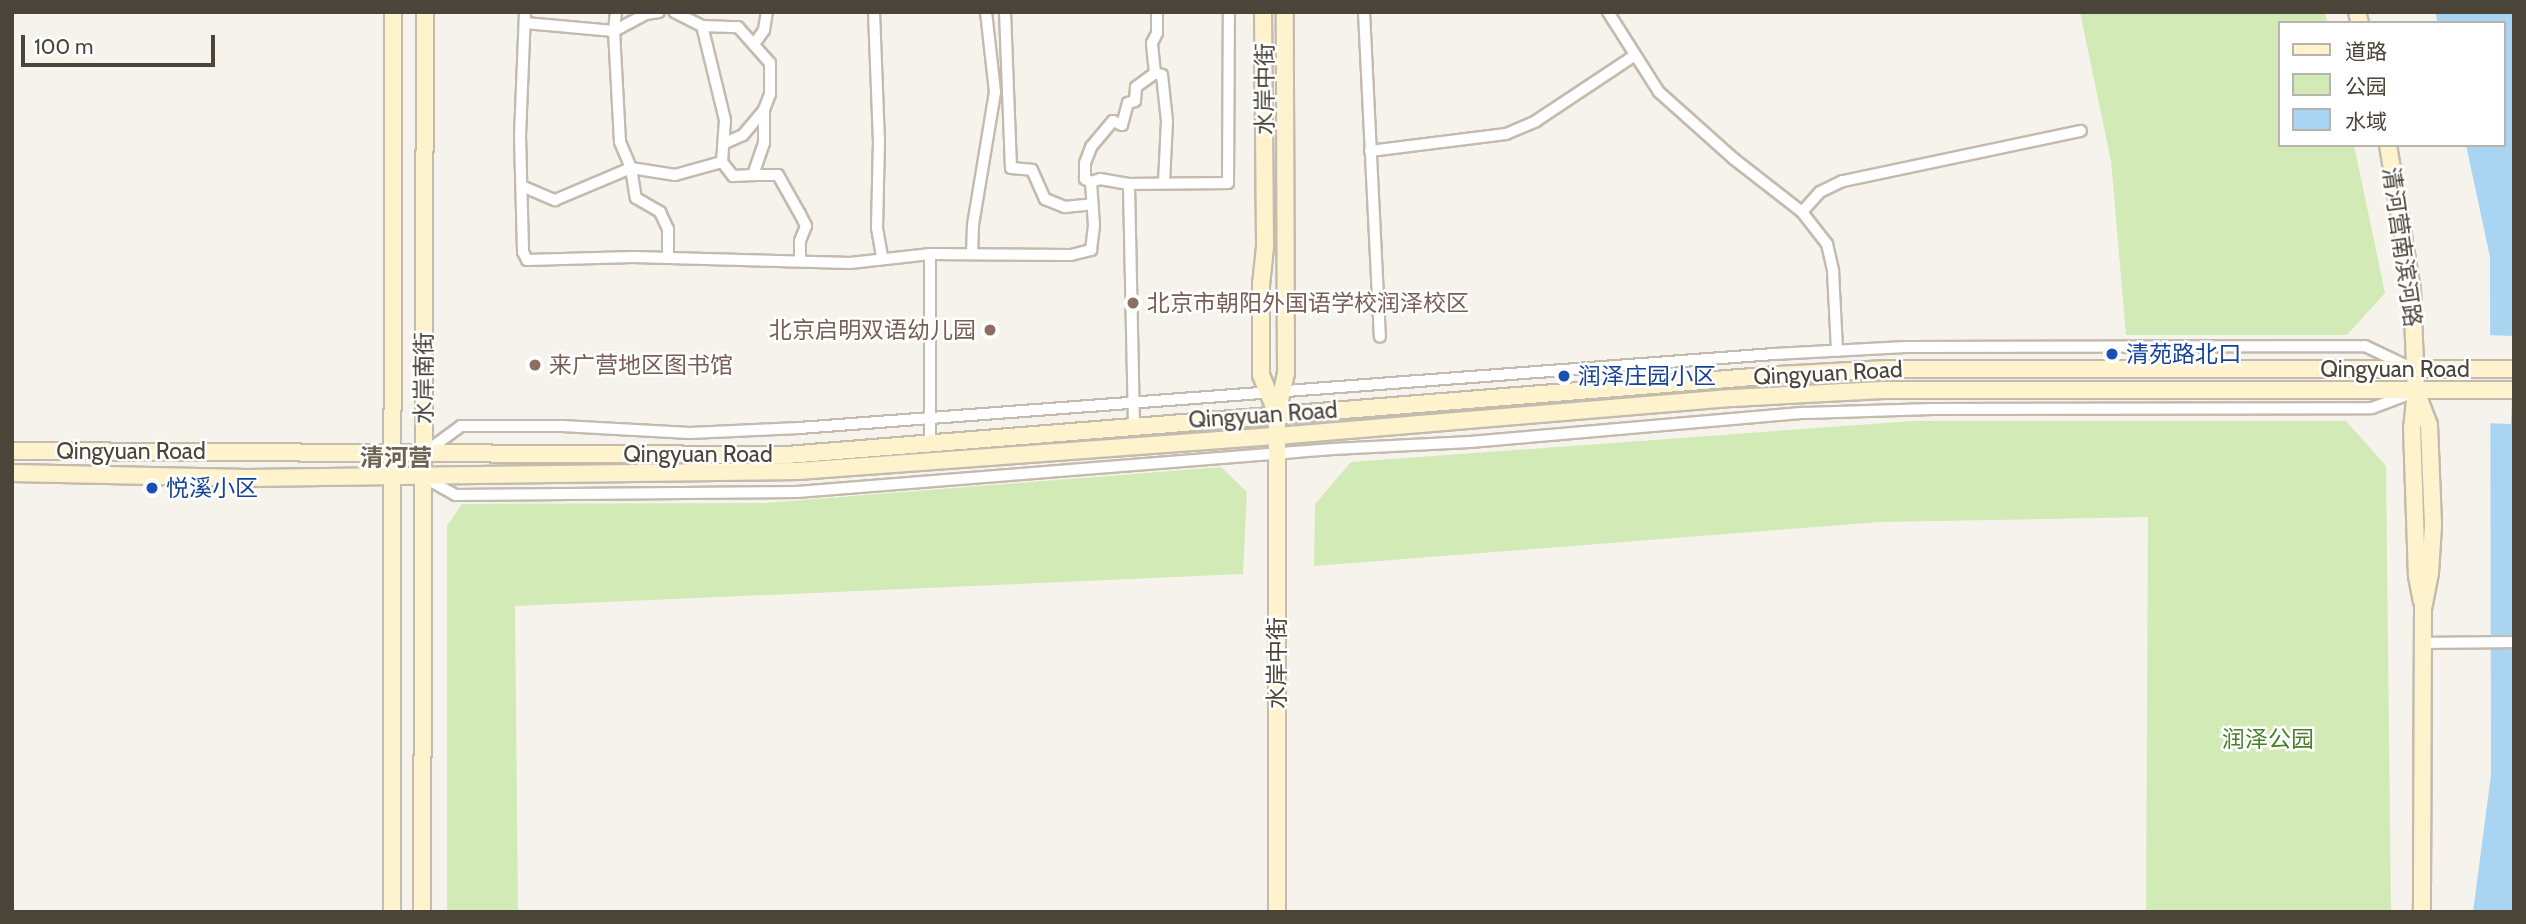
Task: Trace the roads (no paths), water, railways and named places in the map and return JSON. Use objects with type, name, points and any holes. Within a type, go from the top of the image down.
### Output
[{"type":"main road","name":"水岸南街","points":[[392,912],[393,12]]},
{"type":"main road","name":"水岸南街","points":[[422,912],[425,12]]},
{"type":"main road","name":"水岸中街","points":[[1263,12],[1265,234],[1261,284],[1261,375],[1275,392],[1277,414],[1277,912]]},
{"type":"main road","name":"水岸中街","points":[[1275,392],[1286,373],[1285,12]]},
{"type":"main road","name":"清河营南滨河路","points":[[2388,147],[2412,290],[2416,391]]},
{"type":"main road","name":"Qingyuan Road","points":[[12,451],[787,454],[1777,375],[1887,369],[2514,369]]},
{"type":"main road","name":"Qingyuan Road","points":[[12,473],[423,477],[799,471],[1277,436],[1733,398],[1883,390],[2514,390]]},
{"type":"main road","name":"Qingyuan Road","points":[[2416,391],[2412,427],[2416,562],[2423,609],[2422,912]]},
{"type":"street","points":[[616,12],[614,31],[620,142],[631,168],[636,198],[660,212],[668,229],[668,258]]},
{"type":"street","points":[[659,12],[646,14],[614,31],[525,18],[520,136],[524,187],[523,252],[527,260],[668,258],[850,263],[882,257],[930,254],[1071,255],[1091,250],[1091,182]]},
{"type":"street","points":[[674,12],[702,26],[738,27],[771,63],[771,94],[764,110],[743,135],[725,144]]},
{"type":"street","points":[[754,44],[764,30],[767,12]]},
{"type":"street","points":[[874,12],[879,140],[877,228],[882,257]]},
{"type":"street","points":[[972,254],[973,226],[995,92],[986,12]]},
{"type":"street","points":[[1005,12],[1011,168],[1032,170],[1045,198],[1065,207],[1093,204]]},
{"type":"street","points":[[1155,73],[1152,43],[1157,33],[1157,12]]},
{"type":"street","points":[[1155,73],[1136,87],[1135,101],[1128,103],[1122,125],[1113,121],[1091,147],[1085,163],[1085,179],[1091,182],[1100,179],[1129,184],[1228,183],[1229,12]]},
{"type":"street","points":[[1364,12],[1380,337]]},
{"type":"street","points":[[1608,12],[1659,92],[1734,159],[1802,212],[1828,244],[1833,271],[1837,351]]},
{"type":"street","points":[[702,26],[725,120],[722,162],[733,176],[778,175],[806,226],[800,241],[800,260]]},
{"type":"street","points":[[1370,150],[1506,134],[1536,121],[1634,56]]},
{"type":"street","points":[[1155,73],[1162,75],[1167,121],[1164,183]]},
{"type":"street","points":[[753,175],[764,144],[764,110]]},
{"type":"street","points":[[1802,212],[1820,192],[1843,181],[2081,131]]},
{"type":"street","points":[[524,187],[555,200],[631,168],[675,175],[722,162]]},
{"type":"street","points":[[1129,184],[1133,425]]},
{"type":"street","points":[[930,254],[930,443]]},
{"type":"street","points":[[424,453],[461,426],[562,426],[690,433],[930,419],[1906,347],[2365,346],[2415,370]]},
{"type":"street","points":[[423,477],[455,495],[796,492],[1277,454],[1470,442],[1804,413],[1932,409],[2372,408],[2416,391]]},
{"type":"street","points":[[2423,643],[2514,642]]},
{"type":"water","points":[[2435,12],[2514,12],[2514,912],[2473,912],[2491,775],[2490,257],[2466,147],[2505,147],[2505,21],[2437,21]]},
{"type":"place","name":"北京市朝阳外国语学校润泽校区","points":[[1133,303]]},
{"type":"place","name":"北京启明双语幼儿园","points":[[990,330]]},
{"type":"place","name":"清苑路北口","points":[[2112,354]]},
{"type":"place","name":"来广营地区图书馆","points":[[535,365]]},
{"type":"place","name":"润泽庄园小区","points":[[1564,376]]},
{"type":"place","name":"悦溪小区","points":[[152,488]]},
{"type":"district","name":"清河营","points":[[396,458]]},
{"type":"park label","name":"润泽公园","points":[[2268,739]]}]
